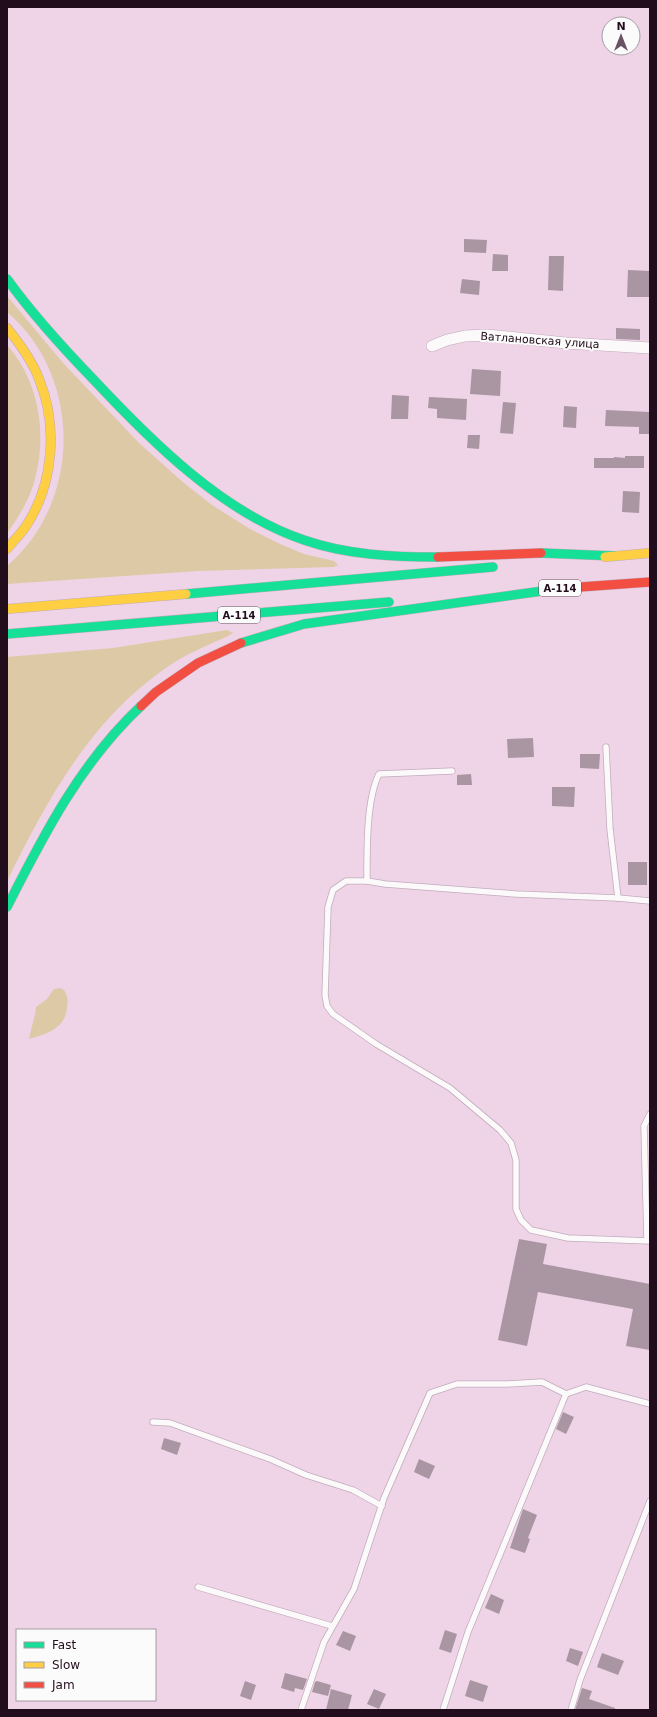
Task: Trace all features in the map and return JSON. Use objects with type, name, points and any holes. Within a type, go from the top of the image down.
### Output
[{"type":"main road","points":[[7,278],[57,340],[112,399],[156,442],[220,495],[243,510],[284,531],[320,545],[340,550],[365,553],[467,557],[532,553],[615,556]]},
{"type":"main road","points":[[7,328],[26,353],[40,378],[48,406],[51,439],[49,466],[40,497],[25,527],[7,549]]},
{"type":"main road","points":[[539,563],[650,553]]},
{"type":"main road","name":"А-114","points":[[7,609],[501,566]]},
{"type":"main road","name":"А-114","points":[[7,634],[404,600],[650,582]]},
{"type":"main road","points":[[7,907],[37,847],[81,773],[104,744],[142,703],[161,687],[188,668],[234,645],[277,630],[304,624],[564,588]]},
{"type":"street","name":"Ватлановская улица","points":[[432,346],[447,340],[465,336],[487,336],[650,348]]},
{"type":"lane","points":[[606,747],[610,829],[618,898]]},
{"type":"lane","points":[[367,881],[368,834],[374,783],[379,774],[452,771]]},
{"type":"lane","points":[[650,901],[618,898],[516,894],[385,884],[367,881],[346,881],[333,890],[328,907],[325,995],[327,1006],[333,1014],[376,1044],[450,1088],[500,1130],[511,1143],[516,1160],[516,1209],[521,1220],[531,1230],[568,1238],[648,1240],[644,1126],[650,1114]]},
{"type":"lane","points":[[301,1710],[324,1642],[354,1589],[382,1506],[430,1393],[457,1384],[542,1382],[566,1394],[586,1387],[650,1404]]},
{"type":"lane","points":[[443,1710],[468,1632],[566,1394]]},
{"type":"lane","points":[[153,1422],[170,1423],[270,1459],[306,1475],[353,1490],[382,1506]]},
{"type":"lane","points":[[571,1710],[580,1680],[650,1501]]},
{"type":"lane","points":[[198,1587],[332,1626]]},
{"type":"shaded area","points":[[7,296],[64,364],[139,443],[184,483],[212,505],[250,529],[304,554],[334,561],[338,565],[334,567],[198,571],[7,584],[7,566],[32,539],[49,508],[60,475],[64,439],[60,404],[50,370],[32,339],[7,312]]},
{"type":"shaded area","points":[[7,345],[19,361],[35,396],[39,416],[40,436],[36,475],[30,494],[20,514],[7,533]]},
{"type":"shaded area","points":[[227,630],[233,633],[195,651],[163,670],[137,691],[113,714],[91,739],[54,793],[37,822],[7,881],[7,657],[113,648]]},
{"type":"shaded area","points":[[60,988],[64,990],[68,1001],[63,1021],[54,1030],[29,1039],[36,1007],[47,999],[54,989]]},
{"type":"building","points":[[464,239],[487,240],[486,253],[464,252]]},
{"type":"building","points":[[493,254],[508,255],[508,271],[492,271]]},
{"type":"building","points":[[549,256],[564,256],[563,291],[548,290]]},
{"type":"building","points":[[628,270],[650,271],[650,297],[627,297]]},
{"type":"building","points":[[462,279],[480,281],[479,295],[460,293]]},
{"type":"building","points":[[616,328],[640,329],[640,340],[616,339]]},
{"type":"building","points":[[472,369],[501,371],[500,396],[470,394]]},
{"type":"building","points":[[392,395],[409,396],[408,419],[391,419]]},
{"type":"building","points":[[429,397],[467,399],[466,420],[437,418],[437,409],[428,408]]},
{"type":"building","points":[[503,402],[516,403],[513,434],[500,433]]},
{"type":"building","points":[[564,406],[577,407],[576,428],[563,427]]},
{"type":"building","points":[[606,410],[650,412],[649,434],[639,434],[639,427],[605,426]]},
{"type":"building","points":[[468,435],[480,435],[479,449],[467,448]]},
{"type":"building","points":[[625,456],[644,456],[644,468],[594,468],[594,458],[625,458]]},
{"type":"building","points":[[623,491],[640,492],[639,513],[622,512]]},
{"type":"building","points":[[533,738],[534,757],[508,758],[507,739]]},
{"type":"building","points":[[580,754],[600,754],[599,769],[580,768]]},
{"type":"building","points":[[471,774],[472,785],[457,785],[457,775]]},
{"type":"building","points":[[552,787],[575,787],[574,807],[552,806]]},
{"type":"building","points":[[628,862],[647,862],[647,885],[628,885]]},
{"type":"building","points":[[519,1239],[547,1244],[543,1264],[650,1284],[650,1350],[626,1346],[633,1309],[538,1292],[527,1346],[498,1340]]},
{"type":"building","points":[[563,1412],[574,1417],[566,1434],[556,1429]]},
{"type":"building","points":[[164,1438],[181,1443],[177,1455],[161,1449]]},
{"type":"building","points":[[419,1459],[435,1466],[429,1479],[414,1472]]},
{"type":"building","points":[[523,1509],[537,1515],[528,1538],[530,1539],[525,1553],[510,1548]]},
{"type":"building","points":[[491,1594],[504,1600],[499,1614],[485,1608]]},
{"type":"building","points":[[445,1630],[457,1634],[451,1653],[439,1649]]},
{"type":"building","points":[[343,1631],[356,1636],[350,1651],[336,1645]]},
{"type":"building","points":[[570,1648],[583,1652],[578,1666],[566,1661]]},
{"type":"building","points":[[602,1653],[624,1661],[618,1675],[597,1667]]},
{"type":"building","points":[[285,1673],[307,1679],[303,1690],[295,1688],[294,1692],[281,1688]]},
{"type":"building","points":[[470,1680],[488,1686],[483,1702],[465,1696]]},
{"type":"building","points":[[245,1681],[256,1685],[251,1700],[240,1696]]},
{"type":"building","points":[[317,1681],[331,1685],[328,1696],[312,1692],[315,1682]]},
{"type":"building","points":[[582,1688],[592,1691],[589,1699],[615,1708],[615,1710],[575,1710]]},
{"type":"building","points":[[331,1689],[352,1695],[348,1710],[326,1710]]},
{"type":"building","points":[[374,1689],[386,1694],[379,1709],[367,1704]]},
{"type":"traffic: fast","points":[[7,279],[60,343],[139,427],[190,473],[217,494],[274,528],[320,545],[353,552],[387,556],[438,557]]},
{"type":"traffic: fast","points":[[541,553],[615,556]]},
{"type":"traffic: fast","points":[[186,594],[493,567]]},
{"type":"traffic: fast","points":[[241,643],[304,624],[564,588]]},
{"type":"traffic: fast","points":[[7,634],[389,602]]},
{"type":"traffic: fast","points":[[7,907],[65,800],[100,751],[141,706]]},
{"type":"traffic: slow","points":[[7,328],[25,352],[39,379],[49,415],[51,435],[50,454],[43,492],[26,526],[7,549]]},
{"type":"traffic: slow","points":[[605,557],[650,553]]},
{"type":"traffic: slow","points":[[7,609],[186,594]]},
{"type":"traffic: jam","points":[[438,557],[541,553]]},
{"type":"traffic: jam","points":[[552,589],[650,582]]},
{"type":"traffic: jam","points":[[141,706],[156,692],[198,663],[241,643]]}]
